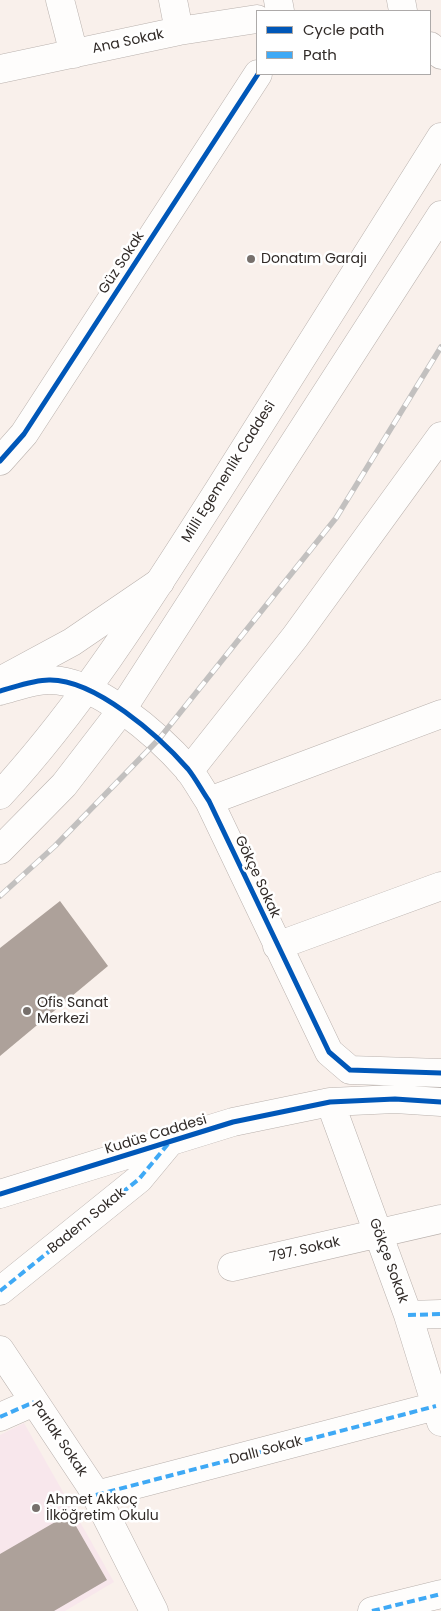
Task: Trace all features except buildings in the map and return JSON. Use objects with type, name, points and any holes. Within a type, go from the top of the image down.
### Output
[{"type":"street","points":[[60,0],[74,54]]},
{"type":"street","points":[[173,0],[179,31]]},
{"type":"street","name":"Ana Sokak","points":[[0,69],[179,31],[256,19]]},
{"type":"street","points":[[431,47],[441,55]]},
{"type":"street","name":"Güz Sokak","points":[[0,461],[24,434],[257,75]]},
{"type":"street","name":"Milli Egemenlik Caddesi","points":[[0,795],[25,768],[87,687],[160,582],[441,137]]},
{"type":"street","points":[[0,850],[64,785],[121,711],[441,215]]},
{"type":"street","points":[[189,771],[294,637],[441,436]]},
{"type":"street","points":[[0,681],[72,642],[160,582]]},
{"type":"street","points":[[0,691],[49,680],[87,687]]},
{"type":"street","name":"Gökçe Sokak","points":[[87,687],[159,739],[189,771],[209,801],[329,1052],[350,1070],[441,1073]]},
{"type":"street","points":[[209,801],[441,714]]},
{"type":"street","points":[[277,946],[441,886]]},
{"type":"street","points":[[0,1176],[286,1094],[361,1084],[441,1089]]},
{"type":"street","name":"Kudüs Caddesi","points":[[0,1194],[168,1144],[233,1122],[330,1102],[395,1099],[441,1102]]},
{"type":"street","name":"Gökçe Sokak","points":[[330,1102],[408,1315],[439,1414]]},
{"type":"street","name":"Badem Sokak","points":[[0,1291],[139,1179],[168,1144]]},
{"type":"street","name":"797. Sokak","points":[[232,1267],[441,1219]]},
{"type":"street","points":[[408,1315],[441,1314]]},
{"type":"street","name":"Parlak Sokak","points":[[0,1350],[96,1495],[154,1611]]},
{"type":"street","points":[[0,1417],[34,1402]]},
{"type":"street","name":"Dallı Sokak","points":[[96,1495],[439,1414]]},
{"type":"street","points":[[372,1611],[441,1594]]},
{"type":"shaded area","name":"Ahmet Akkoç İlköğretim Okulu","points":[[24,1423],[114,1582],[65,1611],[0,1611],[0,1435]]},
{"type":"railway","points":[[0,896],[55,846],[159,739],[336,518],[441,347]]},
{"type":"marked path","points":[[0,1291],[139,1179],[168,1144]]},
{"type":"marked path","points":[[408,1315],[441,1314]]},
{"type":"marked path","points":[[0,1417],[34,1402]]},
{"type":"marked path","points":[[96,1495],[436,1406]]},
{"type":"marked path","points":[[372,1611],[441,1594]]},
{"type":"cycle path","points":[[0,461],[24,434],[257,75]]},
{"type":"cycle path","points":[[0,691],[43,680],[67,682],[106,699],[161,741],[188,769],[209,801],[329,1052],[350,1070],[441,1073]]},
{"type":"cycle path","points":[[0,1194],[233,1122],[330,1102],[395,1099],[441,1102]]},
{"type":"place","name":"Donatım Garajı","points":[[251,259]]},
{"type":"place","name":"Ofis Sanat Merkezi","points":[[27,1011]]},
{"type":"place","name":"Ahmet Akkoç İlköğretim Okulu","points":[[36,1508]]}]
